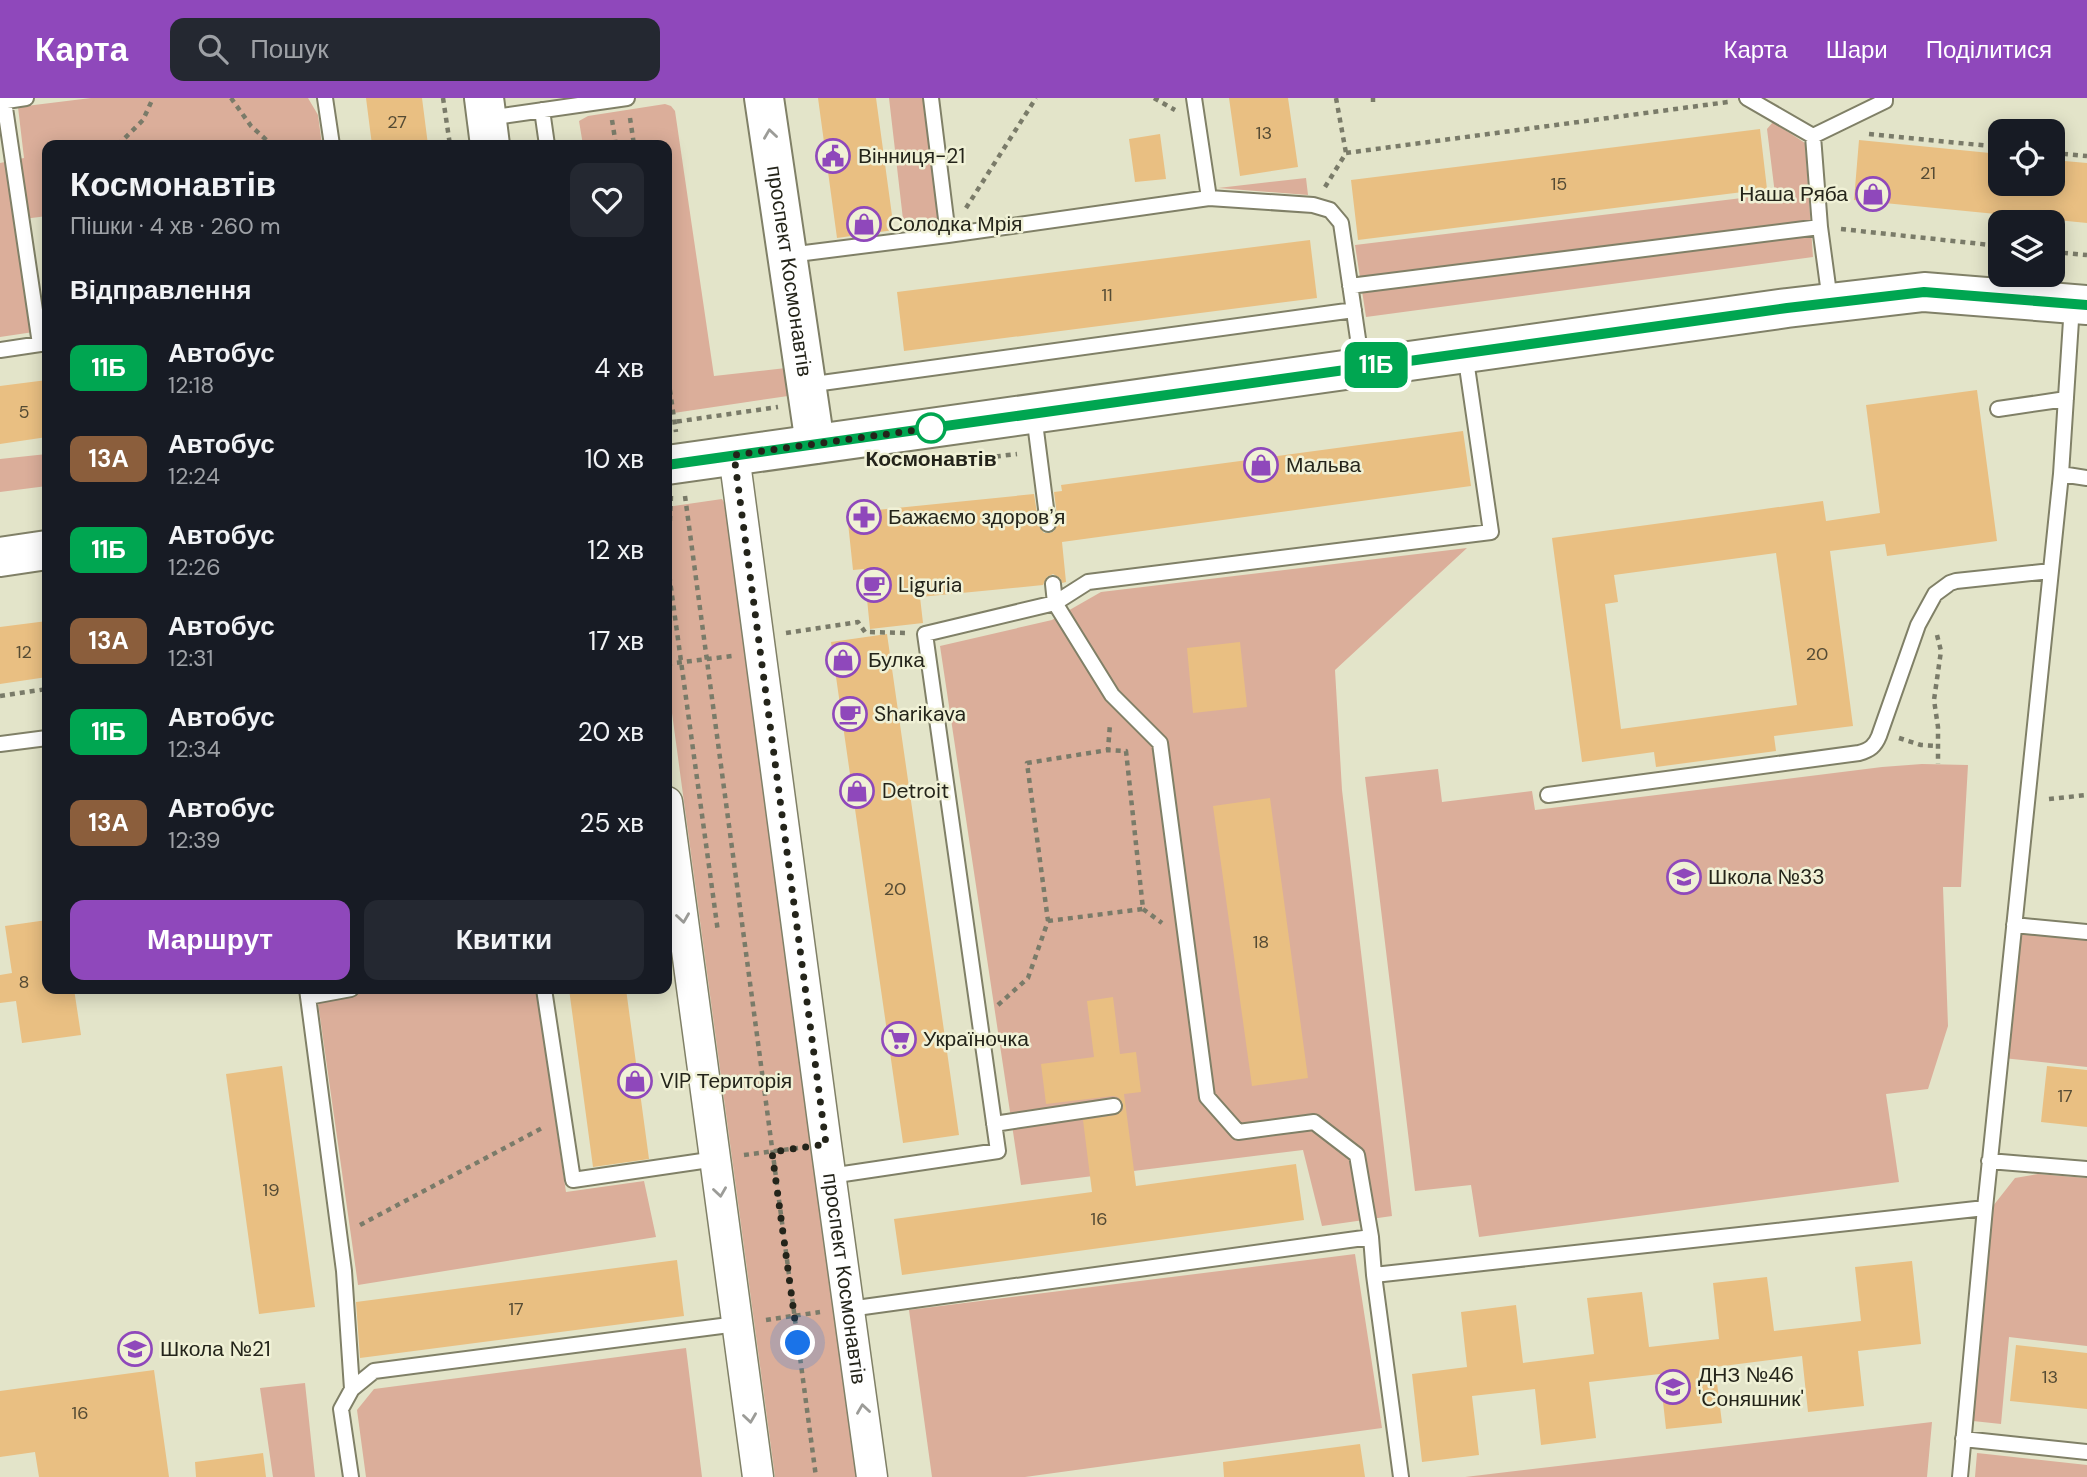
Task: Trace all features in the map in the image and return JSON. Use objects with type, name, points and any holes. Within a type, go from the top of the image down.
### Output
[{"type":"street","name":"проспект Космонавтів","points":[[764,98],[815,444]]},
{"type":"street","points":[[672,464],[1362,367],[1924,292],[2080,304]]},
{"type":"street","name":"проспект Космонавтів","points":[[734,455],[771,643],[826,1144],[872,1477]]},
{"type":"street","points":[[0,557],[42,551]]},
{"type":"street","points":[[672,838],[758,1477]]},
{"type":"lane","points":[[26,98],[2,101],[42,332]]},
{"type":"lane","points":[[325,98],[331,140]]},
{"type":"lane","points":[[487,120],[627,98]]},
{"type":"lane","points":[[931,98],[948,235]]},
{"type":"lane","points":[[1194,98],[1209,198]]},
{"type":"lane","points":[[1747,98],[1819,133]]},
{"type":"lane","points":[[1819,133],[1885,101],[1885,98]]},
{"type":"lane","points":[[541,110],[546,140]]},
{"type":"lane","points":[[1819,133],[1821,227],[1830,303]]},
{"type":"lane","points":[[788,255],[1209,198],[1313,205],[1330,209],[1341,223],[1362,367]]},
{"type":"lane","points":[[1350,286],[1821,227]]},
{"type":"lane","points":[[1960,1477],[1989,1161],[2061,474],[2066,399],[2080,304]]},
{"type":"lane","points":[[807,385],[1354,310]]},
{"type":"lane","points":[[0,350],[42,344]]},
{"type":"lane","points":[[830,1176],[998,1151],[925,634],[1055,603],[1088,582],[1491,532],[1465,353]]},
{"type":"lane","points":[[1998,409],[2066,399]]},
{"type":"lane","points":[[1034,413],[1048,524]]},
{"type":"lane","points":[[2061,474],[2087,478]]},
{"type":"lane","points":[[1548,795],[1859,753],[1874,746],[1879,736],[1918,625],[1935,594],[1950,583],[2051,570]]},
{"type":"lane","points":[[1053,584],[1055,603],[1112,695],[1160,743],[1207,1097],[1238,1132],[1314,1122],[1357,1156],[1371,1237],[1401,1477]]},
{"type":"lane","points":[[0,744],[42,739]]},
{"type":"lane","points":[[2014,925],[2087,932]]},
{"type":"lane","points":[[307,994],[344,1271],[352,1390]]},
{"type":"lane","points":[[545,994],[573,1180],[716,1159]]},
{"type":"lane","points":[[994,1124],[1114,1106]]},
{"type":"lane","points":[[1989,1161],[2087,1169]]},
{"type":"lane","points":[[1374,1275],[1985,1208]]},
{"type":"lane","points":[[849,1308],[1371,1237]]},
{"type":"lane","points":[[351,1477],[341,1409],[352,1390],[374,1371],[737,1324]]},
{"type":"lane","points":[[1963,1439],[2087,1452]]},
{"type":"path","points":[[123,140],[143,120],[153,98]]},
{"type":"path","points":[[231,98],[251,126],[266,140]]},
{"type":"path","points":[[443,98],[449,140]]},
{"type":"path","points":[[948,235],[1036,98]]},
{"type":"path","points":[[1313,205],[1346,153],[1336,98]]},
{"type":"path","points":[[1346,153],[1747,98]]},
{"type":"path","points":[[1819,133],[1988,146]]},
{"type":"path","points":[[2065,154],[2087,156]]},
{"type":"path","points":[[1821,227],[1988,245]]},
{"type":"path","points":[[2065,252],[2087,255]]},
{"type":"path","points":[[672,470],[706,659],[816,1477]]},
{"type":"path","points":[[672,593],[718,936]]},
{"type":"path","points":[[672,663],[706,659],[858,622],[865,632],[925,634]]},
{"type":"path","points":[[1918,625],[1933,630],[1940,644],[1934,700],[1938,727],[1938,764]]},
{"type":"path","points":[[0,696],[42,690]]},
{"type":"path","points":[[1108,750],[1112,695]]},
{"type":"path","points":[[1879,736],[1938,746]]},
{"type":"path","points":[[980,1022],[1028,978],[1048,922],[1027,762],[1108,750],[1126,751],[1143,909],[1048,922]]},
{"type":"path","points":[[2027,801],[2087,795]]},
{"type":"path","points":[[340,1236],[563,1116]]},
{"type":"path","points":[[745,1141],[747,1155]]},
{"type":"path","points":[[716,1159],[826,1144]]},
{"type":"path","points":[[737,1324],[849,1308]]},
{"type":"path","points":[[769,1319],[771,1332]]},
{"type":"shaded area","points":[[91,98],[308,98],[318,115],[321,140],[42,140],[42,217],[16,220],[27,302],[42,300],[42,331],[0,337],[0,163],[24,158],[18,107]]},
{"type":"shaded area","points":[[889,98],[923,98],[940,225],[904,228]]},
{"type":"shaded area","points":[[665,104],[675,111],[714,376],[786,368],[788,396],[672,413],[672,140],[582,140],[579,121],[588,116]]},
{"type":"shaded area","points":[[1773,122],[1805,143],[1813,257],[1366,317],[1355,245],[1775,194],[1767,129]]},
{"type":"shaded area","points":[[1306,178],[1308,195],[1218,188]]},
{"type":"shaded area","points":[[42,455],[42,487],[0,492],[0,459]]},
{"type":"shaded area","points":[[722,499],[727,508],[858,1477],[775,1477],[672,713],[672,506]]},
{"type":"shaded area","points":[[1467,548],[1335,670],[1342,790],[1392,1216],[1322,1226],[1303,1150],[1021,1185],[940,646],[1052,620],[1101,592]]},
{"type":"shaded area","points":[[1922,764],[1968,765],[1961,887],[1943,887],[1948,1026],[1928,1089],[1886,1094],[1899,1182],[1479,1237],[1471,1185],[1415,1191],[1365,777],[1438,769],[1442,802],[1532,791],[1535,810]]},
{"type":"shaded area","points":[[2016,928],[2087,934],[2087,1067],[2003,1058]]},
{"type":"shaded area","points":[[317,994],[537,994],[566,1192],[644,1181],[656,1237],[358,1285]]},
{"type":"shaded area","points":[[2038,1174],[2087,1178],[2087,1346],[2009,1337],[2001,1424],[1973,1421],[1993,1206],[2015,1178]]},
{"type":"shaded area","points":[[1355,1254],[1382,1428],[1025,1477],[932,1477],[909,1310]]},
{"type":"shaded area","points":[[686,1348],[702,1477],[366,1477],[357,1410],[374,1389]]},
{"type":"shaded area","points":[[305,1383],[315,1477],[273,1477],[260,1388]]},
{"type":"shaded area","points":[[1932,1422],[1927,1477],[1465,1477]]},
{"type":"shaded area","points":[[1977,1453],[2087,1465],[2087,1477],[1975,1477]]},
{"type":"building","points":[[366,98],[422,98],[427,140],[371,140]]},
{"type":"building","points":[[818,98],[876,98],[894,230],[837,238]]},
{"type":"building","points":[[1229,98],[1288,98],[1298,167],[1240,176]]},
{"type":"building","points":[[1760,129],[1767,189],[1358,240],[1351,180]]},
{"type":"building","points":[[1160,134],[1166,179],[1135,182],[1129,139]]},
{"type":"building","points":[[1859,140],[1988,153],[1988,196],[2065,196],[2065,161],[2087,163],[2087,223],[2065,221],[2065,210],[1988,210],[1988,213],[1854,200]]},
{"type":"building","points":[[1310,240],[1317,298],[904,351],[897,292]]},
{"type":"building","points":[[42,381],[42,438],[0,444],[0,386]]},
{"type":"building","points":[[1977,390],[1997,541],[1887,556],[1885,544],[1830,551],[1853,726],[1774,736],[1776,751],[1656,767],[1654,752],[1582,762],[1552,538],[1823,501],[1826,521],[1880,513],[1866,405]],"holes":[[[1776,553],[1797,705],[1621,729],[1605,604],[1618,602],[1614,575]]]},
{"type":"building","points":[[1463,431],[1471,486],[1062,542],[1066,582],[1062,583],[1060,578],[1053,574],[1047,577],[1043,585],[920,597],[923,623],[870,629],[864,569],[853,570],[847,513],[1034,494],[1039,526],[1044,533],[1050,533],[1058,523],[1054,492],[1062,491],[1061,485]]},
{"type":"building","points":[[42,622],[42,678],[0,684],[0,627]]},
{"type":"building","points":[[887,634],[959,1135],[903,1143],[831,642]]},
{"type":"building","points":[[1240,642],[1247,707],[1193,713],[1187,648]]},
{"type":"building","points":[[1270,798],[1308,1078],[1252,1086],[1213,806]]},
{"type":"building","points":[[42,921],[42,994],[75,994],[81,1035],[22,1043],[16,1001],[0,1003],[0,975],[12,973],[5,926]]},
{"type":"building","points":[[570,994],[627,994],[649,1159],[593,1167]]},
{"type":"building","points":[[1113,997],[1120,1054],[1136,1052],[1141,1092],[1124,1094],[1136,1186],[1296,1164],[1304,1220],[902,1275],[894,1219],[1092,1192],[1083,1120],[1116,1115],[1123,1110],[1123,1104],[1118,1097],[1113,1096],[1046,1104],[1041,1064],[1094,1057],[1087,1001]]},
{"type":"building","points":[[282,1066],[315,1307],[259,1314],[226,1074]]},
{"type":"building","points":[[2047,1066],[2087,1070],[2087,1127],[2041,1122]]},
{"type":"building","points":[[677,1260],[684,1316],[360,1358],[356,1302]]},
{"type":"building","points":[[1912,1261],[1921,1344],[1858,1351],[1864,1406],[1808,1412],[1802,1356],[1715,1367],[1722,1423],[1666,1429],[1660,1374],[1589,1382],[1596,1438],[1541,1445],[1535,1389],[1472,1396],[1479,1455],[1422,1462],[1412,1374],[1467,1367],[1461,1312],[1516,1305],[1523,1363],[1594,1354],[1587,1298],[1642,1292],[1649,1347],[1719,1339],[1713,1283],[1767,1277],[1774,1331],[1861,1321],[1855,1267]]},
{"type":"building","points":[[2016,1345],[2087,1353],[2087,1409],[2010,1401]]},
{"type":"building","points":[[154,1370],[169,1477],[39,1477],[35,1452],[0,1457],[0,1391]]},
{"type":"building","points":[[1360,1444],[1365,1477],[1224,1477],[1223,1462]]},
{"type":"building","points":[[263,1453],[266,1477],[196,1477],[195,1462]]},
{"type":"bus line","name":"11Б","points":[[672,464],[1787,308],[1924,292],[2087,305]]},
{"type":"place","name":"Вінниця-21","points":[[833,156]]},
{"type":"place","name":"Наша Ряба","points":[[1873,194]]},
{"type":"place","name":"Солодка Мрія","points":[[864,224]]},
{"type":"place","name":"Космонавтів","points":[[931,428]]},
{"type":"place","name":"Мальва","points":[[1261,465]]},
{"type":"place","name":"Бажаємо здоровʼя","points":[[864,517]]},
{"type":"place","name":"Liguria","points":[[874,585]]},
{"type":"place","name":"Булка","points":[[843,660]]},
{"type":"place","name":"Sharikava","points":[[850,714]]},
{"type":"place","name":"Detroit","points":[[857,791]]},
{"type":"place","name":"Школа №33","points":[[1684,877]]},
{"type":"place","name":"Україночка","points":[[899,1039]]},
{"type":"place","name":"VIP Територія","points":[[635,1081]]},
{"type":"place","name":"Школа №21","points":[[135,1349]]},
{"type":"place","name":"ДНЗ №46 'Соняшник'","points":[[1673,1387]]},
{"type":"route","points":[[798,1343],[772,1152],[826,1144],[734,455],[931,428]]}]
